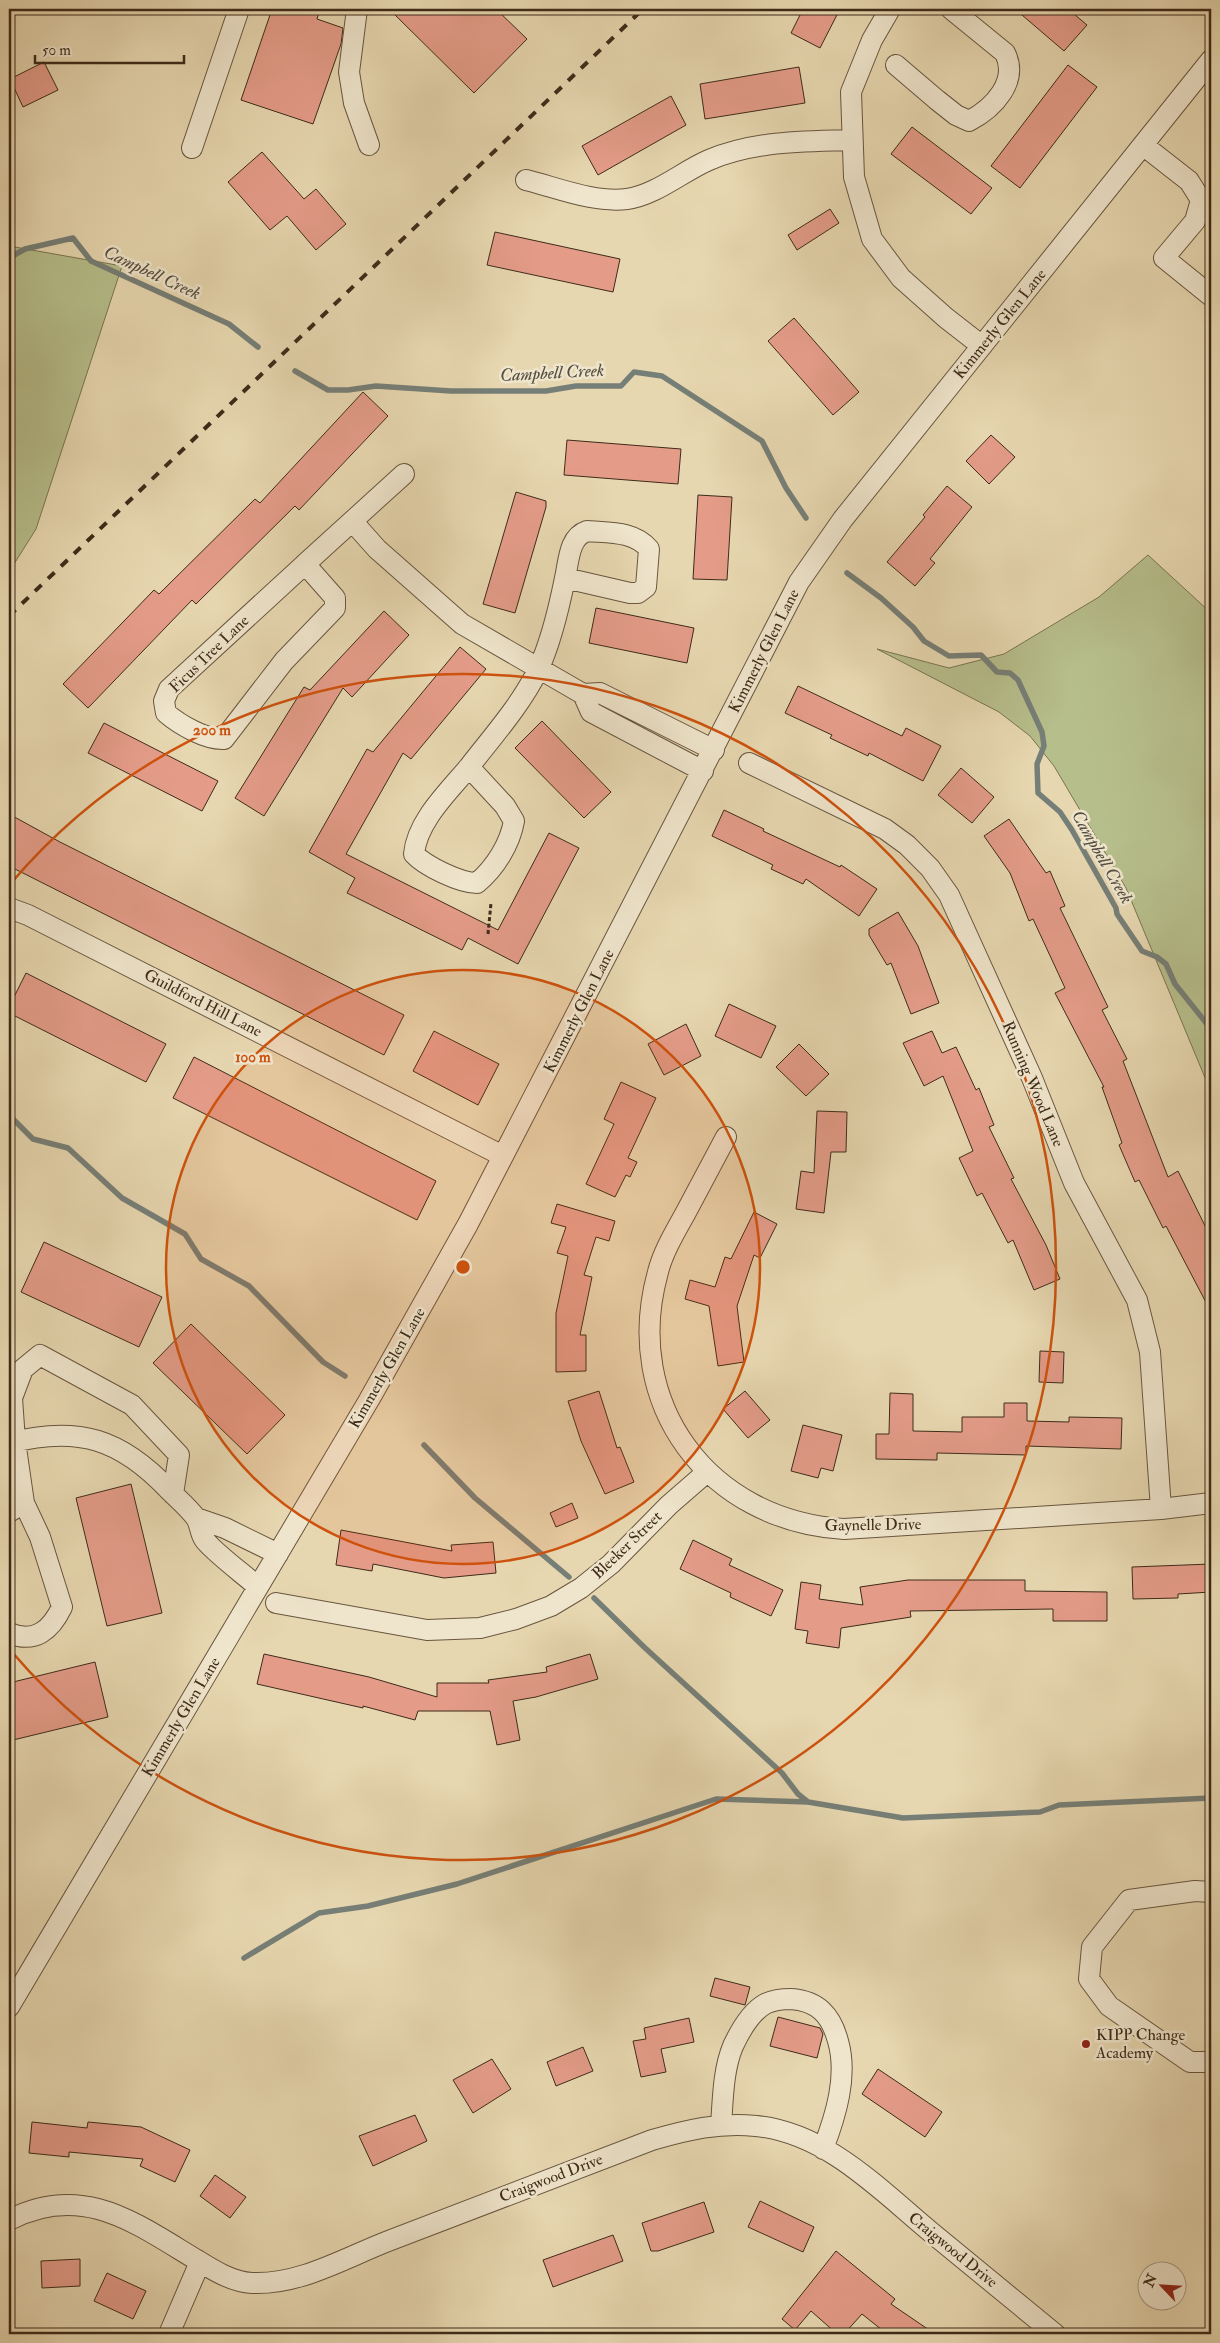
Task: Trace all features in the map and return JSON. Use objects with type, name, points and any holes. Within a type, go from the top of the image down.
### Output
[{"type":"street","points":[[192,148],[239,9]]},
{"type":"street","points":[[357,9],[348,72],[354,103],[370,146]]},
{"type":"street","points":[[890,9],[872,40],[851,92],[854,177],[872,239],[900,278],[982,346]]},
{"type":"street","points":[[896,65],[956,114],[969,121],[983,113],[1002,92],[1010,76],[1010,63],[1005,53],[951,9]]},
{"type":"street","name":"Kimmerly Glen Lane","points":[[9,2007],[369,1400],[468,1224],[703,772],[799,582],[825,542],[1211,60]]},
{"type":"street","points":[[526,180],[603,199],[628,199],[648,192],[710,160],[736,152],[770,144],[852,140]]},
{"type":"street","points":[[1143,145],[1190,181],[1201,200],[1194,221],[1164,258],[1211,296]]},
{"type":"street","name":"Ficus Tree Lane","points":[[306,564],[335,598],[335,608],[284,661],[224,739],[216,740],[174,720],[166,713],[164,701],[169,689],[404,474]]},
{"type":"street","points":[[353,522],[377,549],[462,624],[583,694],[600,693],[714,750]]},
{"type":"street","points":[[469,767],[505,806],[514,821],[512,833],[499,857],[487,875],[477,883],[468,883],[430,866],[414,854],[415,843],[424,825],[469,767],[509,716],[538,669],[546,648],[565,578]]},
{"type":"street","points":[[583,694],[591,712],[703,772]]},
{"type":"street","name":"Running Wood Lane","points":[[749,763],[885,829],[907,845],[930,868],[949,895],[1032,1078],[1074,1183],[1137,1300],[1150,1352],[1161,1509]]},
{"type":"street","name":"Guildford Hill Lane","points":[[9,908],[28,915],[199,1000],[503,1156]]},
{"type":"street","name":"Gaynelle Drive","points":[[726,1137],[672,1237],[658,1271],[651,1301],[649,1336],[652,1370],[668,1418],[685,1446],[707,1472],[731,1492],[766,1512],[796,1523],[844,1529],[1161,1509],[1211,1503]]},
{"type":"street","points":[[9,1633],[20,1638],[38,1635],[54,1624],[62,1607],[40,1538],[16,1508],[12,1442],[12,1398],[23,1369],[40,1355],[132,1404],[179,1455],[173,1494]]},
{"type":"street","points":[[12,1442],[30,1437],[64,1435],[104,1441],[150,1470],[196,1518],[204,1540],[258,1587]]},
{"type":"street","name":"Bleeker Street","points":[[276,1603],[427,1630],[480,1628],[516,1619],[551,1606],[581,1588],[611,1564],[669,1505],[707,1472]]},
{"type":"street","points":[[196,1518],[225,1528],[278,1554]]},
{"type":"street","points":[[1211,1892],[1195,1891],[1129,1900],[1092,1947],[1089,1979],[1109,2006],[1190,2062],[1211,2062]]},
{"type":"street","points":[[721,2125],[724,2082],[733,2047],[754,2012],[766,2003],[784,1999],[804,2000],[818,2006],[828,2015],[839,2043],[841,2065],[839,2092],[835,2117],[823,2149]]},
{"type":"street","name":"Craigwood Drive","points":[[9,2220],[44,2207],[58,2205],[99,2208],[125,2217],[216,2272],[250,2283],[288,2280],[652,2140],[697,2127],[721,2125],[758,2126],[790,2134],[823,2149],[850,2165],[1055,2334]]},
{"type":"street","points":[[169,2334],[200,2262]]},
{"type":"path","points":[[488,934],[491,903]]},
{"type":"green space","points":[[9,246],[122,266],[36,529],[9,572]]},
{"type":"green space","points":[[1148,555],[1211,613],[1211,1092],[1126,888],[1054,766],[1030,736],[999,712],[877,649],[949,668],[1004,654],[1099,597]]},
{"type":"building","points":[[272,9],[320,9],[317,19],[343,28],[341,44],[313,124],[241,100]]},
{"type":"building","points":[[389,9],[496,9],[527,39],[474,93]]},
{"type":"building","points":[[803,9],[840,9],[820,48],[791,33]]},
{"type":"building","points":[[1015,9],[1068,9],[1087,25],[1064,51]]},
{"type":"building","points":[[44,62],[58,90],[23,107],[10,79]]},
{"type":"building","points":[[1068,65],[1097,87],[1020,188],[991,166]]},
{"type":"building","points":[[799,67],[805,103],[705,119],[700,84]]},
{"type":"building","points":[[671,96],[686,125],[598,175],[582,146]]},
{"type":"building","points":[[912,127],[992,188],[971,214],[891,154]]},
{"type":"building","points":[[262,152],[304,199],[316,189],[346,224],[316,250],[287,216],[270,230],[228,182]]},
{"type":"building","points":[[830,209],[839,223],[797,250],[788,235]]},
{"type":"building","points":[[495,232],[620,259],[613,292],[487,265]]},
{"type":"building","points":[[794,318],[859,392],[833,415],[768,341]]},
{"type":"building","points":[[363,392],[388,416],[299,510],[295,506],[196,604],[192,600],[88,708],[63,684],[154,590],[159,594],[255,499],[260,503]]},
{"type":"building","points":[[991,435],[1015,457],[989,484],[966,461]]},
{"type":"building","points":[[567,440],[681,449],[678,484],[564,475]]},
{"type":"building","points":[[947,486],[972,507],[930,559],[935,563],[915,586],[887,562],[925,517],[923,515]]},
{"type":"building","points":[[516,492],[546,501],[546,507],[515,613],[483,604]]},
{"type":"building","points":[[698,495],[732,497],[727,580],[693,579]]},
{"type":"building","points":[[596,608],[694,628],[687,663],[589,643]]},
{"type":"building","points":[[384,611],[409,635],[352,697],[343,688],[264,816],[235,798],[304,687],[310,690]]},
{"type":"building","points":[[460,647],[486,669],[411,759],[403,753],[346,854],[498,930],[549,833],[579,848],[518,964],[468,938],[462,950],[347,893],[355,878],[309,852],[367,749],[373,752]]},
{"type":"building","points":[[798,686],[902,736],[906,728],[941,746],[923,781],[869,753],[868,756],[830,738],[832,735],[785,713]]},
{"type":"building","points":[[542,721],[611,792],[584,818],[515,748]]},
{"type":"building","points":[[104,723],[218,781],[202,811],[88,753]]},
{"type":"building","points":[[961,768],[994,797],[972,823],[938,795]]},
{"type":"building","points":[[724,810],[764,829],[763,831],[840,867],[841,865],[877,889],[859,916],[806,879],[803,884],[771,869],[773,865],[712,836]]},
{"type":"building","points":[[9,814],[60,842],[404,1015],[384,1055],[9,866]]},
{"type":"building","points":[[1009,819],[1046,873],[1050,871],[1065,906],[1060,908],[1108,1007],[1102,1010],[1127,1059],[1123,1061],[1168,1177],[1178,1171],[1211,1238],[1211,1312],[1166,1226],[1163,1228],[1139,1180],[1135,1182],[1119,1145],[1122,1143],[1102,1087],[1104,1087],[1055,993],[1065,988],[1033,919],[1029,921],[1010,873],[984,836]]},
{"type":"building","points":[[898,912],[918,946],[939,1003],[911,1014],[891,963],[887,965],[869,935],[869,929]]},
{"type":"building","points":[[26,973],[166,1044],[146,1082],[9,1013],[9,1007]]},
{"type":"building","points":[[729,1004],[776,1026],[761,1058],[715,1036]]},
{"type":"building","points":[[686,1024],[701,1056],[664,1075],[648,1044]]},
{"type":"building","points":[[434,1031],[499,1064],[478,1105],[413,1071]]},
{"type":"building","points":[[932,1031],[942,1053],[956,1047],[976,1090],[979,1088],[994,1125],[989,1127],[1014,1178],[1011,1179],[1046,1245],[1060,1279],[1034,1290],[1013,1240],[1008,1243],[982,1193],[977,1196],[959,1158],[973,1151],[943,1076],[924,1086],[903,1043]]},
{"type":"building","points":[[799,1044],[829,1074],[806,1096],[776,1067]]},
{"type":"building","points":[[194,1057],[436,1181],[417,1220],[173,1098]]},
{"type":"building","points":[[621,1082],[656,1098],[628,1158],[637,1162],[630,1177],[626,1175],[615,1197],[586,1184],[614,1124],[604,1119]]},
{"type":"building","points":[[817,1111],[847,1112],[846,1152],[831,1152],[824,1213],[796,1209],[801,1171],[814,1173]]},
{"type":"building","points":[[557,1204],[615,1221],[609,1241],[596,1237],[584,1275],[592,1277],[580,1335],[586,1335],[586,1371],[556,1372],[556,1313],[568,1256],[557,1253],[566,1227],[551,1223]]},
{"type":"building","points":[[754,1212],[777,1224],[760,1258],[754,1255],[737,1306],[744,1362],[718,1366],[709,1306],[685,1299],[690,1280],[715,1287],[725,1257],[731,1259]]},
{"type":"building","points":[[44,1242],[162,1297],[139,1347],[21,1292]]},
{"type":"building","points":[[191,1324],[285,1415],[247,1454],[153,1363]]},
{"type":"building","points":[[1040,1351],[1064,1352],[1063,1383],[1039,1382]]},
{"type":"building","points":[[599,1391],[617,1448],[620,1447],[634,1482],[605,1494],[581,1441],[568,1401]]},
{"type":"building","points":[[745,1391],[770,1420],[748,1438],[723,1409]]},
{"type":"building","points":[[890,1393],[913,1394],[913,1431],[962,1432],[962,1417],[1004,1417],[1004,1403],[1027,1403],[1027,1421],[1069,1422],[1069,1417],[1122,1418],[1121,1449],[1026,1446],[1026,1455],[937,1453],[937,1460],[876,1459],[876,1434],[889,1434]]},
{"type":"building","points":[[803,1425],[842,1435],[833,1471],[821,1468],[818,1478],[791,1471]]},
{"type":"building","points":[[131,1484],[162,1613],[107,1626],[76,1498]]},
{"type":"building","points":[[572,1503],[578,1518],[556,1527],[550,1513]]},
{"type":"building","points":[[341,1530],[452,1551],[451,1545],[493,1542],[496,1573],[444,1578],[373,1564],[372,1571],[336,1565]]},
{"type":"building","points":[[693,1540],[732,1559],[729,1565],[783,1590],[771,1616],[730,1597],[731,1593],[680,1569]]},
{"type":"building","points":[[1211,1564],[1211,1592],[1178,1594],[1178,1598],[1133,1599],[1132,1567]]},
{"type":"building","points":[[908,1580],[1025,1580],[1025,1591],[1107,1592],[1107,1621],[1053,1621],[1053,1609],[910,1611],[911,1617],[841,1628],[839,1648],[806,1643],[808,1631],[795,1629],[801,1582],[821,1585],[819,1599],[863,1605],[860,1587]]},
{"type":"building","points":[[264,1654],[369,1677],[437,1697],[437,1683],[489,1683],[488,1680],[547,1672],[546,1667],[590,1654],[598,1679],[536,1697],[513,1701],[520,1740],[497,1745],[490,1711],[418,1711],[415,1720],[363,1706],[363,1708],[257,1684]]},
{"type":"building","points":[[95,1662],[108,1717],[9,1741],[9,1683]]},
{"type":"building","points":[[715,1978],[750,1987],[745,2005],[710,1996]]},
{"type":"building","points":[[778,2017],[820,2028],[823,2034],[817,2058],[770,2046]]},
{"type":"building","points":[[689,2018],[694,2042],[661,2049],[666,2072],[641,2077],[633,2041],[646,2039],[644,2028]]},
{"type":"building","points":[[583,2047],[593,2071],[556,2086],[547,2062]]},
{"type":"building","points":[[492,2059],[511,2089],[473,2113],[453,2080]]},
{"type":"building","points":[[878,2069],[942,2112],[925,2137],[862,2094]]},
{"type":"building","points":[[415,2115],[427,2141],[373,2166],[359,2136]]},
{"type":"building","points":[[32,2122],[87,2128],[88,2122],[141,2127],[190,2150],[175,2182],[140,2166],[143,2159],[69,2152],[69,2157],[29,2153]]},
{"type":"building","points":[[215,2175],[246,2197],[230,2218],[200,2196]]},
{"type":"building","points":[[760,2201],[814,2227],[803,2252],[748,2227]]},
{"type":"building","points":[[704,2202],[714,2232],[658,2251],[651,2251],[642,2223]]},
{"type":"building","points":[[613,2235],[623,2261],[553,2287],[543,2260]]},
{"type":"building","points":[[836,2251],[895,2299],[891,2304],[935,2334],[887,2334],[862,2314],[844,2334],[837,2334],[811,2311],[795,2330],[782,2319]]},
{"type":"building","points":[[80,2259],[80,2286],[42,2288],[41,2261]]},
{"type":"building","points":[[107,2273],[146,2291],[133,2319],[94,2301]]},
{"type":"waterway","name":"Campbell Creek","points":[[9,258],[25,249],[73,238],[91,261],[229,324],[258,347]]},
{"type":"waterway","name":"Campbell Creek","points":[[295,371],[328,390],[348,390],[376,386],[451,391],[546,391],[576,386],[621,386],[634,372],[662,376],[762,441],[786,488],[806,518]]},
{"type":"waterway","name":"Campbell Creek","points":[[847,573],[881,598],[913,627],[924,641],[949,656],[981,655],[997,672],[1010,673],[1018,680],[1042,732],[1044,746],[1037,764],[1038,793],[1060,812],[1072,830],[1116,908],[1117,914],[1142,951],[1157,957],[1166,964],[1175,984],[1211,1029]]},
{"type":"waterway","points":[[9,1115],[33,1139],[68,1148],[122,1198],[185,1234],[201,1259],[249,1286],[323,1362],[345,1376]]},
{"type":"waterway","points":[[424,1445],[475,1498],[569,1577]]},
{"type":"waterway","points":[[594,1598],[644,1647],[782,1773],[798,1794],[808,1802]]},
{"type":"waterway","points":[[244,1958],[319,1913],[368,1906],[457,1884],[716,1799],[808,1802],[903,1818],[1040,1812],[1059,1805],[1211,1798]]},
{"type":"railway","points":[[9,616],[643,9]]},
{"type":"place","name":"KIPP Change Academy","points":[[1086,2044]]}]
